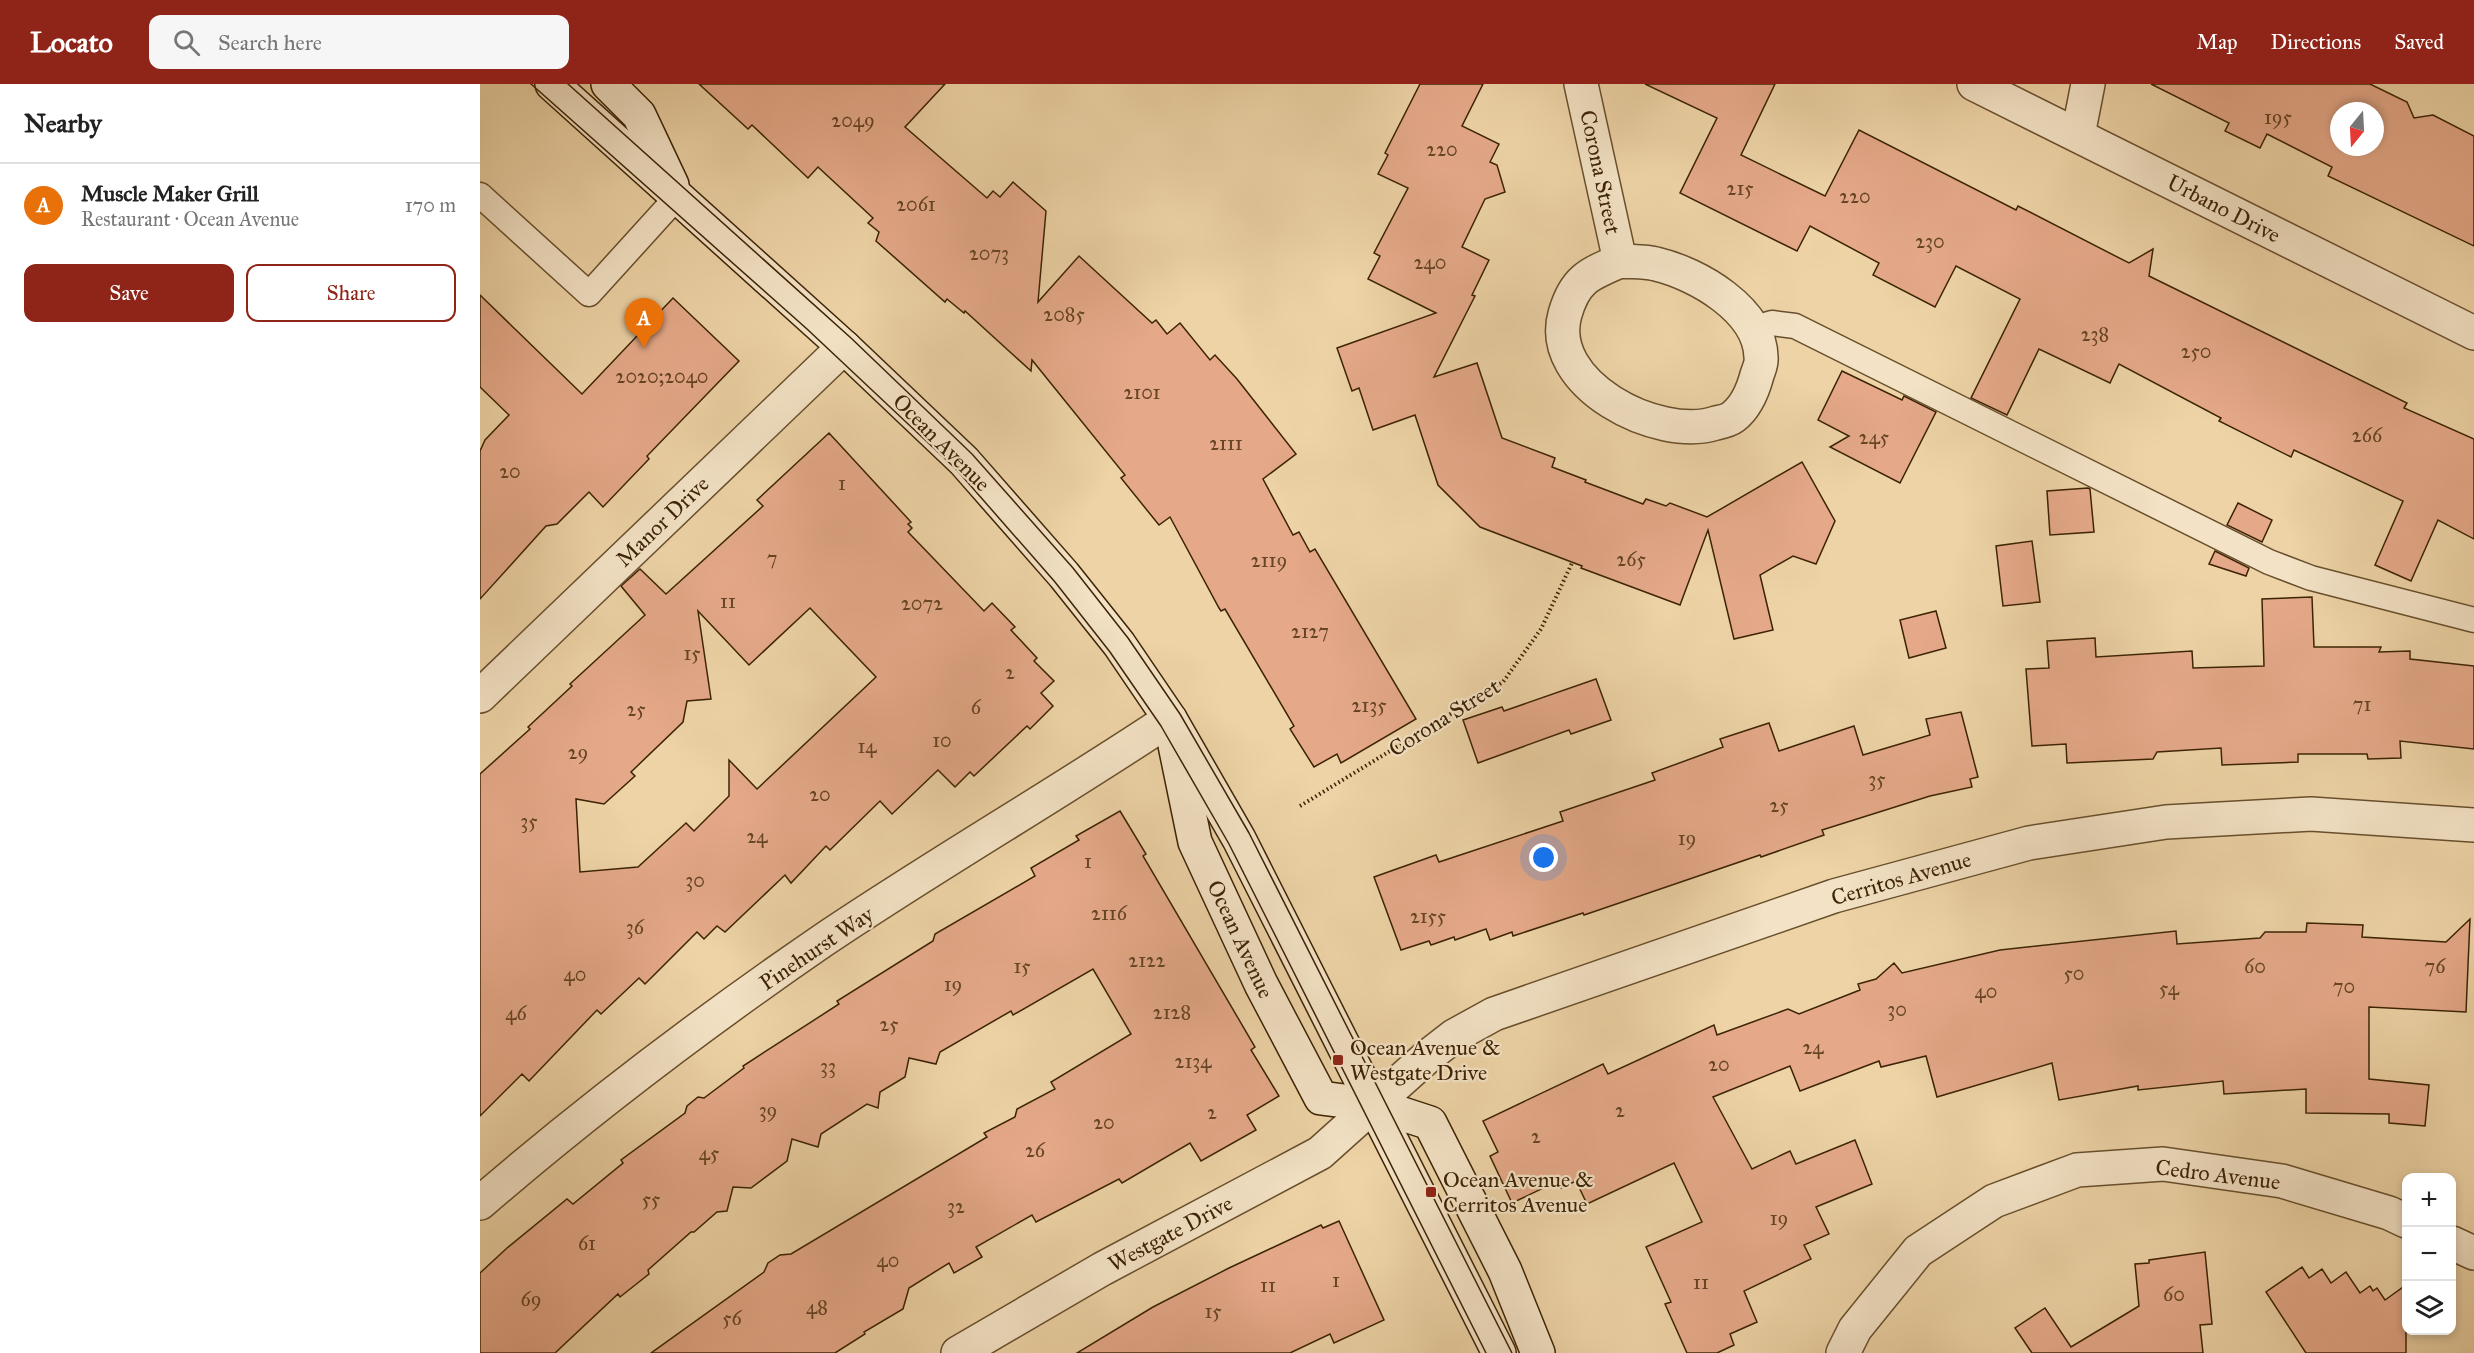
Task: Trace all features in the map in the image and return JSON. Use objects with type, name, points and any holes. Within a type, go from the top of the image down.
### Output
[{"type":"street","name":"Ocean Avenue","points":[[552,84],[844,347],[964,461],[1013,515],[1119,644],[1170,719],[1239,838],[1499,1353]]},
{"type":"street","name":"Ocean Avenue","points":[[608,84],[639,115],[677,197]]},
{"type":"street","name":"Corona Street","points":[[1581,84],[1620,261]]},
{"type":"street","name":"Urbano Drive","points":[[1974,84],[2474,333]]},
{"type":"street","points":[[2078,135],[2088,84]]},
{"type":"street","name":"Corona Street","points":[[1620,261],[1656,263],[1694,278],[1730,301],[1755,328],[1762,358],[1752,393],[1732,418],[1701,428],[1669,425],[1628,412],[1595,392],[1570,362],[1561,328],[1570,297],[1589,273],[1620,261]]},
{"type":"street","name":"Manor Drive","points":[[480,696],[844,347]]},
{"type":"street","name":"Ocean Avenue","points":[[1170,719],[1195,842],[1261,984],[1322,1098],[1375,1105],[1430,1123],[1505,1271],[1538,1353]]},
{"type":"street","name":"Pinehurst Way","points":[[480,1203],[615,1092],[715,1017],[824,940],[1170,719]]},
{"type":"street","name":"Cerritos Avenue","points":[[1375,1105],[1427,1057],[1454,1036],[1494,1014],[1834,896],[2018,846],[2166,822],[2311,814],[2474,825]]},
{"type":"street","name":"Westgate Drive","points":[[958,1353],[1102,1269],[1320,1153],[1375,1105]]},
{"type":"street","name":"Cedro Avenue","points":[[1843,1353],[1855,1329],[1918,1251],[1994,1201],[2078,1170],[2163,1164],[2282,1181],[2389,1213],[2402,1219]]},
{"type":"street","points":[[2456,1245],[2474,1253]]},
{"type":"lane","points":[[480,195],[589,294],[677,197]]},
{"type":"lane","points":[[1755,328],[1772,323],[1795,326],[2270,562],[2312,578],[2474,620]]},
{"type":"path","name":"Corona Street","points":[[1299,806],[1503,682],[1541,629],[1572,562]]},
{"type":"building","points":[[699,84],[945,84],[905,127],[987,198],[993,191],[1000,197],[1013,182],[1046,211],[1038,302],[1079,256],[1152,323],[1156,320],[1167,334],[1180,323],[1210,360],[1215,355],[1237,379],[1296,454],[1263,479],[1293,535],[1299,532],[1310,552],[1315,549],[1416,719],[1341,763],[1337,754],[1314,767],[1290,729],[1294,726],[1225,609],[1221,611],[1219,608],[1170,517],[1159,525],[1121,478],[1125,475],[1032,360],[1031,371],[965,311],[964,313],[947,299],[945,302],[876,241],[879,232],[868,223],[873,218],[818,167],[808,178],[752,125],[748,129]]},
{"type":"building","points":[[1420,84],[1483,84],[1462,126],[1499,144],[1490,162],[1497,165],[1505,192],[1485,199],[1462,247],[1489,260],[1472,295],[1475,296],[1434,377],[1477,363],[1502,438],[1555,458],[1552,467],[1643,504],[1646,499],[1666,506],[1670,503],[1707,517],[1802,462],[1835,521],[1816,564],[1793,556],[1760,575],[1773,630],[1734,639],[1708,530],[1680,605],[1480,527],[1438,485],[1415,415],[1373,430],[1359,388],[1352,391],[1337,348],[1436,313],[1368,279],[1380,256],[1374,253],[1408,188],[1378,174],[1388,155],[1385,153]]},
{"type":"building","points":[[1645,84],[1775,84],[1741,155],[1825,196],[1859,130],[2016,210],[2018,206],[2129,263],[2153,249],[2149,276],[2407,403],[2404,408],[2474,439],[2474,539],[2438,520],[2411,581],[2375,565],[2403,501],[2294,450],[2291,457],[2219,421],[2221,418],[2119,364],[2110,383],[2039,349],[2007,415],[1971,398],[2020,299],[1956,266],[1935,307],[1873,275],[1879,263],[1810,226],[1797,251],[1680,193],[1717,118]]},
{"type":"building","points":[[2151,84],[2370,84],[2407,102],[2414,118],[2433,115],[2474,136],[2474,246],[2328,176],[2332,167],[2267,134],[2260,148],[2225,131],[2229,123]]},
{"type":"building","points":[[480,295],[582,394],[673,298],[739,361],[647,456],[649,459],[603,507],[589,492],[557,524],[546,526],[480,599],[480,451],[485,440],[509,415],[480,387]]},
{"type":"building","points":[[1842,371],[1902,400],[1904,396],[1936,412],[1900,483],[1830,447],[1849,436],[1818,420]]},
{"type":"building","points":[[829,433],[911,522],[908,524],[912,528],[908,532],[984,611],[992,603],[1015,627],[1011,630],[1037,658],[1034,661],[1054,681],[1041,693],[1053,706],[1030,729],[1027,726],[974,776],[970,772],[955,787],[938,770],[892,814],[880,801],[830,850],[826,846],[791,883],[785,875],[725,932],[717,926],[704,939],[697,932],[645,984],[639,978],[601,1014],[597,1010],[529,1081],[522,1074],[480,1116],[480,774],[530,729],[528,727],[572,686],[570,684],[645,615],[621,586],[640,569],[666,594],[763,506],[757,500]],"holes":[[[810,608],[876,677],[757,789],[729,760],[729,796],[694,831],[686,823],[638,867],[580,872],[576,799],[604,804],[635,776],[631,772],[683,722],[687,701],[711,699],[698,611],[749,665]]]},
{"type":"building","points":[[2090,489],[2094,532],[2050,535],[2047,491]]},
{"type":"building","points":[[2238,503],[2272,520],[2262,542],[2227,525]]},
{"type":"building","points":[[2032,541],[2040,602],[2003,606],[1996,546]]},
{"type":"building","points":[[2215,551],[2249,568],[2246,576],[2209,564]]},
{"type":"building","points":[[2312,597],[2314,647],[2381,647],[2379,652],[2410,651],[2410,659],[2474,666],[2474,749],[2400,741],[2401,758],[2368,759],[2367,754],[2298,754],[2298,762],[2222,765],[2221,748],[2157,752],[2153,759],[2067,763],[2066,744],[2032,746],[2026,669],[2049,668],[2047,641],[2095,638],[2096,657],[2192,651],[2193,668],[2264,666],[2262,599]]},
{"type":"building","points":[[1936,611],[1946,648],[1909,658],[1900,620]]},
{"type":"building","points":[[1596,679],[1611,720],[1571,734],[1569,730],[1478,763],[1463,720],[1502,707],[1504,711]]},
{"type":"building","points":[[1961,712],[1978,777],[1970,779],[1972,787],[1930,796],[1822,830],[1824,835],[1761,857],[1760,855],[1584,915],[1583,913],[1513,936],[1512,932],[1490,940],[1486,929],[1455,940],[1454,937],[1431,945],[1429,941],[1401,950],[1374,877],[1436,855],[1439,862],[1563,821],[1560,812],[1655,780],[1652,773],[1723,747],[1720,739],[1769,723],[1779,751],[1854,726],[1863,755],[1930,735],[1926,719]]},
{"type":"building","points":[[1120,811],[1146,854],[1143,856],[1255,1047],[1251,1050],[1279,1096],[1247,1115],[1256,1130],[1201,1161],[1190,1143],[1122,1183],[1119,1179],[1036,1222],[1032,1215],[976,1247],[982,1257],[954,1273],[949,1263],[909,1288],[903,1309],[864,1332],[865,1334],[835,1353],[651,1353],[764,1272],[768,1263],[780,1255],[791,1254],[987,1137],[984,1133],[1015,1117],[1017,1109],[1055,1089],[1051,1082],[1131,1034],[1093,969],[1013,1015],[1011,1011],[940,1052],[936,1064],[909,1058],[905,1077],[880,1092],[878,1108],[867,1104],[821,1134],[818,1147],[792,1139],[787,1161],[751,1188],[733,1187],[727,1211],[717,1212],[694,1232],[691,1232],[648,1270],[649,1274],[620,1297],[618,1294],[555,1353],[480,1353],[480,1273],[507,1248],[567,1199],[573,1204],[623,1163],[621,1160],[685,1113],[687,1106],[698,1097],[704,1098],[744,1068],[743,1066],[839,1004],[837,1001],[933,941],[935,934],[1035,876],[1031,868],[1079,840],[1076,836]]},
{"type":"building","points":[[2470,919],[2466,1012],[2369,1007],[2369,1079],[2429,1085],[2425,1126],[2389,1123],[2389,1114],[2306,1113],[2306,1089],[2224,1094],[2223,1081],[2138,1090],[2138,1086],[2059,1100],[2052,1063],[1937,1097],[1926,1056],[1881,1067],[1879,1061],[1800,1091],[1790,1066],[1713,1097],[1752,1169],[1790,1151],[1796,1164],[1855,1140],[1872,1184],[1816,1207],[1829,1234],[1804,1245],[1811,1259],[1744,1291],[1757,1322],[1730,1334],[1734,1345],[1717,1353],[1687,1353],[1665,1304],[1671,1302],[1646,1247],[1702,1222],[1674,1163],[1587,1204],[1576,1181],[1561,1188],[1558,1181],[1512,1203],[1490,1156],[1498,1152],[1483,1121],[1603,1064],[1608,1074],[1714,1025],[1717,1035],[1788,1009],[1799,1014],[1860,990],[1858,984],[1876,979],[1894,963],[1902,973],[2000,950],[2176,931],[2177,944],[2260,938],[2265,932],[2306,932],[2307,923],[2363,925],[2362,937],[2446,942]]},
{"type":"building","points":[[1339,1221],[1384,1320],[1334,1343],[1330,1334],[1290,1353],[1077,1353],[1153,1307],[1229,1268],[1321,1225],[1323,1228]]},
{"type":"building","points":[[2205,1252],[2212,1324],[2200,1325],[2203,1353],[2032,1353],[2015,1328],[2045,1308],[2071,1347],[2139,1306],[2135,1264]]},
{"type":"building","points":[[2302,1267],[2309,1278],[2322,1269],[2331,1283],[2346,1272],[2360,1293],[2370,1286],[2373,1291],[2377,1288],[2385,1300],[2402,1288],[2402,1335],[2406,1335],[2406,1353],[2306,1353],[2266,1292]]},
{"type":"tram line","points":[[531,84],[807,329],[956,469],[1055,582],[1110,652],[1161,726],[1229,844],[1486,1353]]},
{"type":"tram line","points":[[568,84],[851,338],[972,454],[1073,568],[1128,638],[1180,714],[1249,833],[1512,1353]]},
{"type":"place","name":"Muscle Maker Grill","points":[[644,348]]},
{"type":"place","name":"Ocean Avenue & Westgate Drive","points":[[1338,1060]]},
{"type":"place","name":"Ocean Avenue & Cerritos Avenue","points":[[1431,1192]]}]
